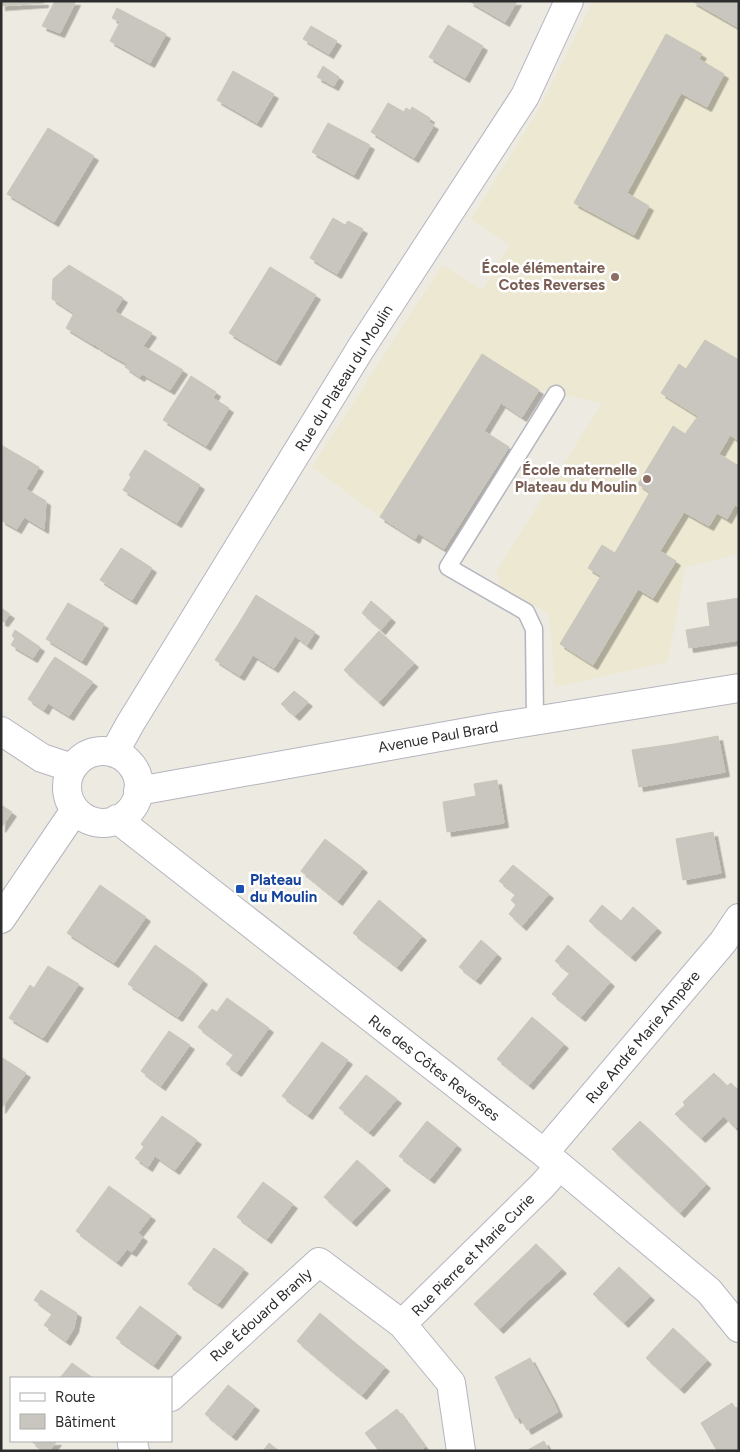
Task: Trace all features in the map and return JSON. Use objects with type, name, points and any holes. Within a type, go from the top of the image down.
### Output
[{"type":"street","name":"Rue du Plateau du Moulin","points":[[114,753],[361,348],[525,96],[569,1]]},
{"type":"street","name":"Avenue Paul Brard","points":[[138,790],[535,720],[739,688]]},
{"type":"street","points":[[1,731],[42,758],[72,768]]},
{"type":"street","points":[[102,751],[114,753],[125,758],[133,768],[138,779],[138,790],[132,807],[118,820],[106,823],[94,822],[83,817],[75,810],[69,800],[66,789],[72,768],[80,759],[90,753],[102,751]]},
{"type":"street","points":[[1,919],[75,810]]},
{"type":"street","name":"Rue des Côtes Reverses","points":[[118,820],[552,1160],[709,1291],[739,1328]]},
{"type":"street","name":"Rue André Marie Ampère","points":[[552,1160],[739,918]]},
{"type":"street","name":"Rue Pierre et Marie Curie","points":[[461,1451],[451,1383],[402,1324],[542,1186],[552,1160]]},
{"type":"street","name":"Rue Édouard Branly","points":[[172,1396],[319,1262],[402,1324]]},
{"type":"lane","points":[[535,720],[534,628],[526,612],[448,567],[556,394]]},
{"type":"shaded area","name":"École élémentaire Cotes Reverses","points":[[593,1],[739,1],[739,554],[685,567],[668,662],[555,687],[549,613],[502,589],[496,572],[602,403],[539,390],[522,417],[501,403],[484,431],[509,447],[444,549],[418,534],[415,539],[380,517],[312,467],[442,265],[483,290],[510,245],[471,219],[541,106]]},
{"type":"building","points":[[1,1],[44,1],[44,3],[1,6]]},
{"type":"building","points":[[55,1],[76,1],[60,33],[42,26]]},
{"type":"building","points":[[469,1],[517,1],[505,22]]},
{"type":"building","points":[[692,1],[739,1],[739,28]]},
{"type":"building","points":[[117,8],[166,34],[150,63],[110,41],[120,22],[112,18]]},
{"type":"building","points":[[448,25],[483,46],[465,78],[429,57]]},
{"type":"building","points":[[311,26],[337,41],[329,54],[303,39]]},
{"type":"building","points":[[666,34],[702,54],[699,59],[724,74],[707,107],[681,93],[627,193],[649,206],[634,235],[574,203]]},
{"type":"building","points":[[323,66],[339,77],[334,86],[317,77]]},
{"type":"building","points":[[233,71],[274,94],[257,123],[217,100]]},
{"type":"building","points":[[388,103],[404,112],[406,108],[434,125],[414,158],[371,132]]},
{"type":"building","points":[[412,107],[430,118],[428,122],[410,111]]},
{"type":"building","points":[[328,123],[370,145],[354,175],[312,152]]},
{"type":"building","points":[[48,128],[94,156],[54,222],[7,194]]},
{"type":"building","points":[[333,218],[345,225],[348,221],[363,229],[337,274],[310,258]]},
{"type":"building","points":[[69,265],[123,298],[94,345],[66,328],[74,313],[52,299],[53,279]]},
{"type":"building","points":[[270,267],[316,295],[276,361],[229,333]]},
{"type":"building","points":[[116,312],[124,317],[104,351],[95,345]]},
{"type":"building","points":[[124,317],[152,333],[143,346],[183,370],[170,390],[142,374],[140,377],[125,367],[127,364],[104,351]]},
{"type":"building","points":[[705,340],[739,360],[739,441],[730,435],[719,454],[739,466],[739,507],[735,505],[727,519],[717,513],[709,526],[684,512],[660,551],[676,561],[653,598],[638,589],[593,665],[560,644],[601,576],[588,568],[602,545],[615,553],[650,492],[638,484],[673,426],[685,434],[698,416],[661,393],[679,364],[686,369]]},
{"type":"building","points":[[482,354],[539,390],[522,417],[501,403],[484,431],[509,447],[444,549],[418,533],[415,539],[380,517]]},
{"type":"building","points":[[191,376],[216,392],[213,398],[229,408],[206,446],[163,420]]},
{"type":"building","points":[[1,445],[39,467],[26,489],[46,501],[44,529],[24,517],[17,529],[1,520]]},
{"type":"building","points":[[145,450],[200,485],[177,523],[123,490],[131,477],[129,475]]},
{"type":"building","points":[[121,548],[152,568],[132,600],[100,580]]},
{"type":"building","points":[[256,595],[315,632],[307,645],[295,636],[285,652],[239,623]]},
{"type":"building","points":[[739,598],[739,640],[689,648],[686,630],[710,626],[707,603]]},
{"type":"building","points":[[371,601],[391,618],[381,630],[362,613]]},
{"type":"building","points":[[68,603],[104,624],[82,661],[46,639]]},
{"type":"building","points":[[1,608],[10,614],[4,622],[1,621]]},
{"type":"building","points":[[239,623],[285,652],[274,668],[253,655],[240,676],[215,660]]},
{"type":"building","points":[[15,630],[40,647],[33,658],[11,645],[15,638],[12,636]]},
{"type":"building","points":[[379,631],[414,663],[379,702],[344,670]]},
{"type":"building","points":[[55,657],[93,682],[85,692],[48,667]]},
{"type":"building","points":[[48,667],[85,692],[69,716],[48,703],[44,710],[28,699]]},
{"type":"building","points":[[294,691],[308,702],[295,716],[281,704]]},
{"type":"building","points":[[718,736],[725,772],[680,780],[674,744]]},
{"type":"building","points":[[674,744],[680,780],[639,787],[632,750]]},
{"type":"building","points":[[497,780],[504,823],[447,832],[443,802],[476,796],[474,784]]},
{"type":"building","points":[[1,805],[12,812],[1,828]]},
{"type":"building","points":[[713,832],[721,873],[683,880],[676,839]]},
{"type":"building","points":[[325,839],[363,868],[338,901],[301,871]]},
{"type":"building","points":[[513,865],[549,894],[522,926],[509,914],[516,905],[511,900],[516,894],[499,881]]},
{"type":"building","points":[[100,885],[146,917],[114,963],[67,933]]},
{"type":"building","points":[[379,900],[422,936],[397,967],[382,955],[384,952],[356,929]]},
{"type":"building","points":[[602,905],[621,921],[633,907],[657,928],[631,957],[589,921]]},
{"type":"building","points":[[356,929],[384,952],[382,955],[353,933]]},
{"type":"building","points":[[481,940],[497,954],[476,980],[459,967]]},
{"type":"building","points":[[155,945],[193,972],[167,1010],[128,984]]},
{"type":"building","points":[[568,945],[610,982],[581,1017],[552,994],[570,973],[555,961]]},
{"type":"building","points":[[48,966],[79,984],[43,1038],[9,1018],[30,985],[34,988]]},
{"type":"building","points":[[193,972],[203,980],[178,1017],[167,1010]]},
{"type":"building","points":[[227,998],[269,1028],[237,1072],[226,1064],[234,1054],[198,1027],[212,1009],[217,1012]]},
{"type":"building","points":[[532,1017],[564,1044],[529,1085],[497,1059]]},
{"type":"building","points":[[169,1031],[190,1045],[161,1086],[141,1071]]},
{"type":"building","points":[[322,1042],[348,1060],[308,1115],[282,1096]]},
{"type":"building","points":[[1,1057],[26,1073],[1,1109]]},
{"type":"building","points":[[714,1073],[727,1086],[731,1083],[739,1091],[739,1125],[735,1128],[724,1116],[701,1138],[675,1114],[685,1105],[683,1102]]},
{"type":"building","points":[[366,1075],[397,1099],[369,1132],[339,1108]]},
{"type":"building","points":[[162,1116],[197,1140],[175,1170],[155,1156],[148,1167],[135,1158],[144,1147],[141,1144]]},
{"type":"building","points":[[427,1121],[457,1145],[430,1179],[399,1156]]},
{"type":"building","points":[[640,1121],[673,1152],[646,1181],[612,1149]]},
{"type":"building","points":[[673,1152],[706,1184],[680,1213],[646,1181]]},
{"type":"building","points":[[357,1160],[386,1186],[352,1222],[324,1197]]},
{"type":"building","points":[[263,1182],[293,1204],[267,1239],[237,1217]]},
{"type":"building","points":[[109,1186],[151,1216],[138,1233],[143,1237],[132,1252],[127,1249],[117,1262],[76,1231]]},
{"type":"building","points":[[536,1244],[562,1269],[531,1298],[506,1273]]},
{"type":"building","points":[[214,1248],[244,1269],[218,1304],[188,1284]]},
{"type":"building","points":[[619,1267],[650,1296],[624,1323],[593,1294]]},
{"type":"building","points":[[506,1273],[531,1298],[499,1329],[474,1304]]},
{"type":"building","points":[[41,1290],[77,1313],[74,1328],[34,1300]]},
{"type":"building","points":[[140,1306],[177,1333],[154,1365],[116,1338]]},
{"type":"building","points":[[320,1313],[353,1341],[330,1369],[297,1341]]},
{"type":"building","points":[[52,1314],[74,1328],[66,1341],[44,1325]]},
{"type":"building","points":[[673,1328],[707,1360],[680,1389],[646,1358]]},
{"type":"building","points":[[353,1341],[385,1367],[362,1395],[330,1369]]},
{"type":"building","points":[[530,1358],[552,1399],[516,1419],[495,1377]]},
{"type":"building","points":[[72,1363],[92,1377],[61,1377]]},
{"type":"building","points":[[228,1385],[255,1406],[232,1436],[205,1414]]},
{"type":"building","points":[[552,1399],[558,1412],[527,1430],[520,1417]]},
{"type":"building","points":[[732,1403],[739,1413],[739,1448],[735,1451],[717,1451],[701,1423]]},
{"type":"building","points":[[397,1409],[425,1447],[420,1451],[379,1451],[365,1433]]},
{"type":"building","points":[[544,1441],[549,1451],[526,1451]]},
{"type":"building","points":[[32,1442],[56,1442],[49,1451],[44,1451]]},
{"type":"building","points":[[269,1443],[279,1451],[263,1451]]},
{"type":"place","name":"École élémentaire Cotes Reverses","points":[[615,277]]},
{"type":"place","name":"École maternelle Plateau du Moulin","points":[[647,479]]},
{"type":"place","name":"Plateau du Moulin","points":[[240,889]]}]
